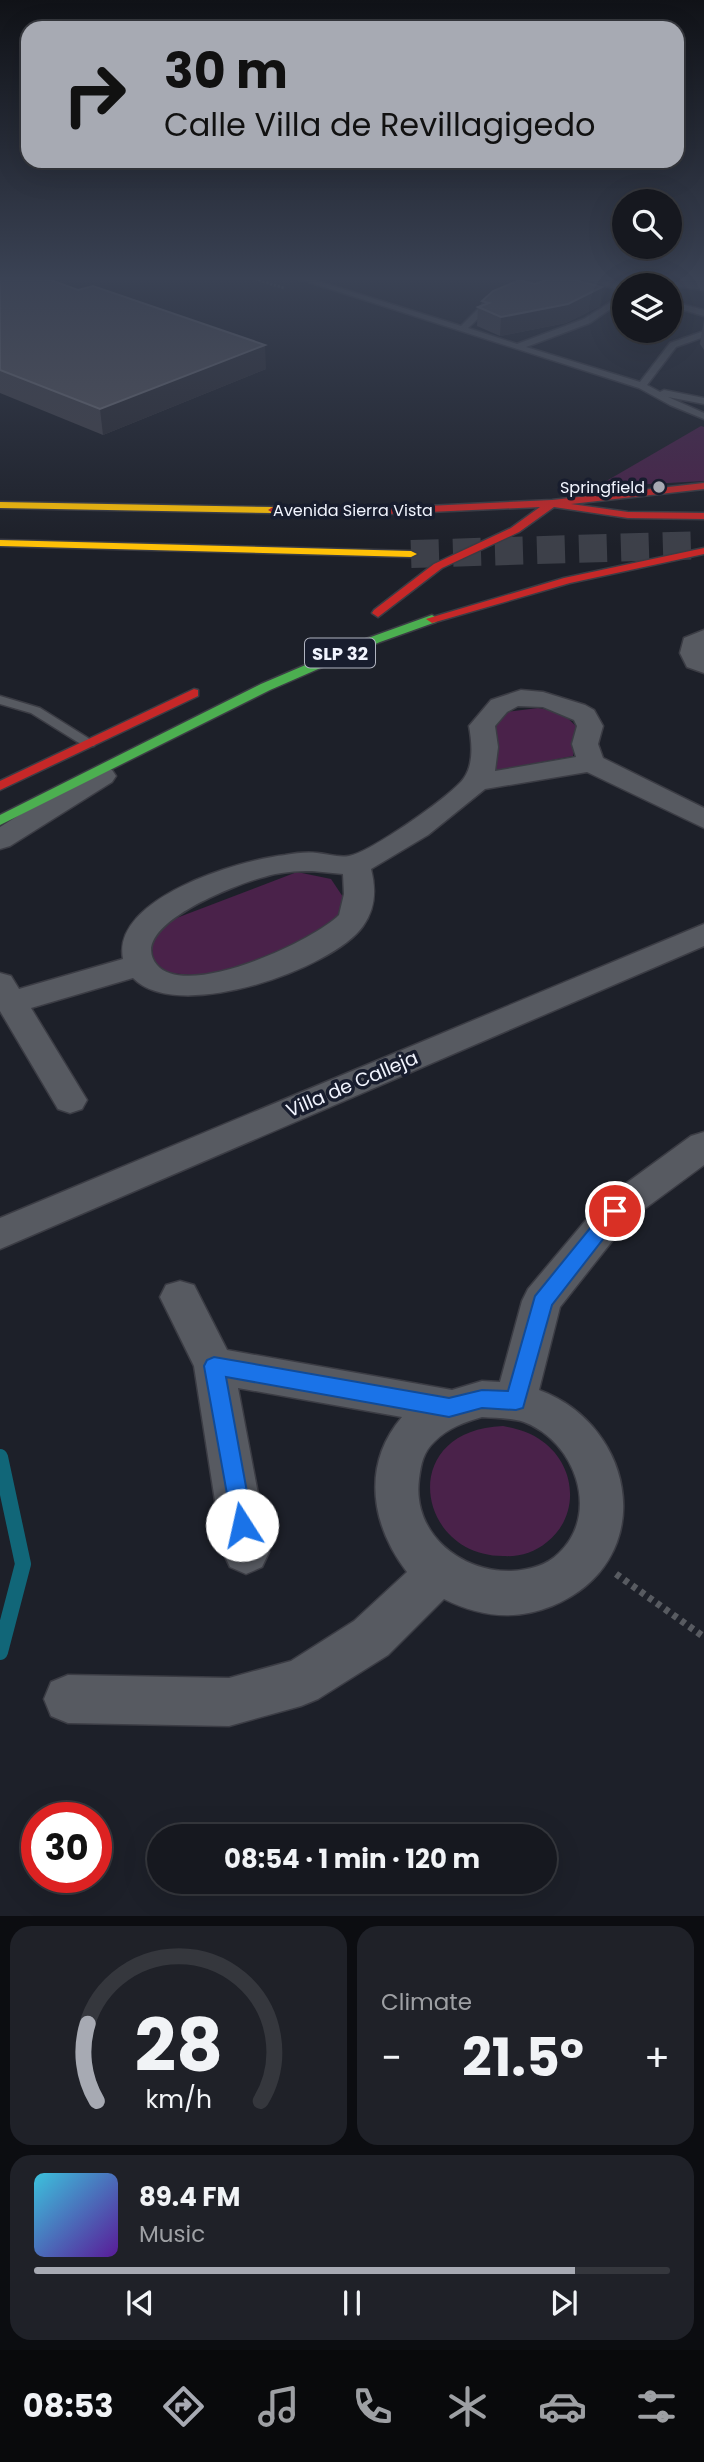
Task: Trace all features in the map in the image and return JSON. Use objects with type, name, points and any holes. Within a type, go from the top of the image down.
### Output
[{"type":"main road","name":"Avenida Sierra Vista","points":[[0,505],[365,512],[552,503],[704,486]]},
{"type":"main road","points":[[552,503],[594,513],[631,517],[704,516]]},
{"type":"main road","name":"SLP 32","points":[[426,596],[372,615],[423,575],[450,560],[511,535],[532,523],[552,503]]},
{"type":"main road","points":[[0,543],[411,554]]},
{"type":"main road","name":"SLP 32","points":[[0,821],[226,705],[346,650],[436,618],[540,586],[638,562],[704,551]]},
{"type":"main road","points":[[0,786],[212,685]]},
{"type":"street","points":[[704,636],[693,643],[692,653],[696,662],[704,666]]},
{"type":"street","points":[[477,782],[487,749],[482,726],[499,705],[517,699],[544,700],[567,705],[585,715],[590,726],[585,744],[591,763]]},
{"type":"street","points":[[0,841],[142,749]]},
{"type":"street","points":[[355,865],[360,880],[359,905],[349,923],[331,939],[306,952],[223,983],[180,985],[154,980],[140,965],[136,947],[145,926],[173,904],[210,886],[257,869],[307,862],[355,865],[390,850],[477,782],[591,763],[704,818]]},
{"type":"street","name":"Villa de Calleja","points":[[0,1234],[704,934]]},
{"type":"street","points":[[70,1100],[6,994],[140,965]]},
{"type":"street","points":[[516,1401],[542,1301],[615,1211],[704,1146]]},
{"type":"street","points":[[180,1297],[214,1366],[246,1552]]},
{"type":"street","points":[[214,1366],[449,1408]]},
{"type":"street","points":[[482,1399],[516,1401],[547,1412],[573,1431],[592,1457],[603,1486],[603,1518],[589,1554],[572,1572],[543,1589],[508,1595],[472,1590],[439,1573],[413,1547],[397,1516],[394,1482],[403,1451],[422,1425],[449,1408],[482,1399]]},
{"type":"street","points":[[68,1699],[229,1702],[301,1682],[371,1638],[439,1573]]},
{"type":"lane","points":[[582,367],[642,386],[704,416]]},
{"type":"lane","points":[[642,386],[656,367]]},
{"type":"lane","points":[[654,391],[704,401]]},
{"type":"lane","points":[[0,701],[14,702],[40,713],[89,743]]},
{"type":"path","points":[[589,1554],[704,1637]]},
{"type":"shaded area","points":[[701,426],[704,427],[704,481],[596,487]]},
{"type":"shaded area","points":[[538,708],[561,712],[577,727],[573,756],[494,771],[498,750],[495,728],[506,712]]},
{"type":"shaded area","points":[[297,872],[331,879],[347,903],[326,932],[217,977],[169,973],[154,962],[151,941],[166,922]]},
{"type":"shaded area","points":[[503,1426],[533,1435],[554,1451],[568,1477],[570,1491],[565,1519],[558,1531],[537,1549],[515,1556],[474,1551],[451,1536],[437,1516],[430,1492],[433,1469],[446,1448],[469,1433]]},
{"type":"building","points":[[0,367],[207,367],[100,409],[0,370]]},
{"type":"waterway","points":[[0,1457],[23,1564],[0,1652]]},
{"type":"tunnel","points":[[411,554],[704,545]]},
{"type":"traffic: fast","points":[[0,821],[266,687],[432,619]]},
{"type":"traffic: slow","points":[[0,505],[273,510]]},
{"type":"traffic: slow","points":[[0,543],[411,554]]},
{"type":"traffic: jam","points":[[273,510],[365,512],[552,503],[704,486]]},
{"type":"traffic: jam","points":[[378,613],[438,566],[515,530],[552,503],[628,515],[704,516]]},
{"type":"traffic: jam","points":[[432,619],[568,580],[704,551]]},
{"type":"traffic: jam","points":[[0,786],[194,693]]},
{"type":"place","name":"Springfield","points":[[659,487]]},
{"type":"route","points":[[242,1525],[214,1366],[449,1408],[482,1399],[516,1401],[542,1301],[615,1211]]}]
